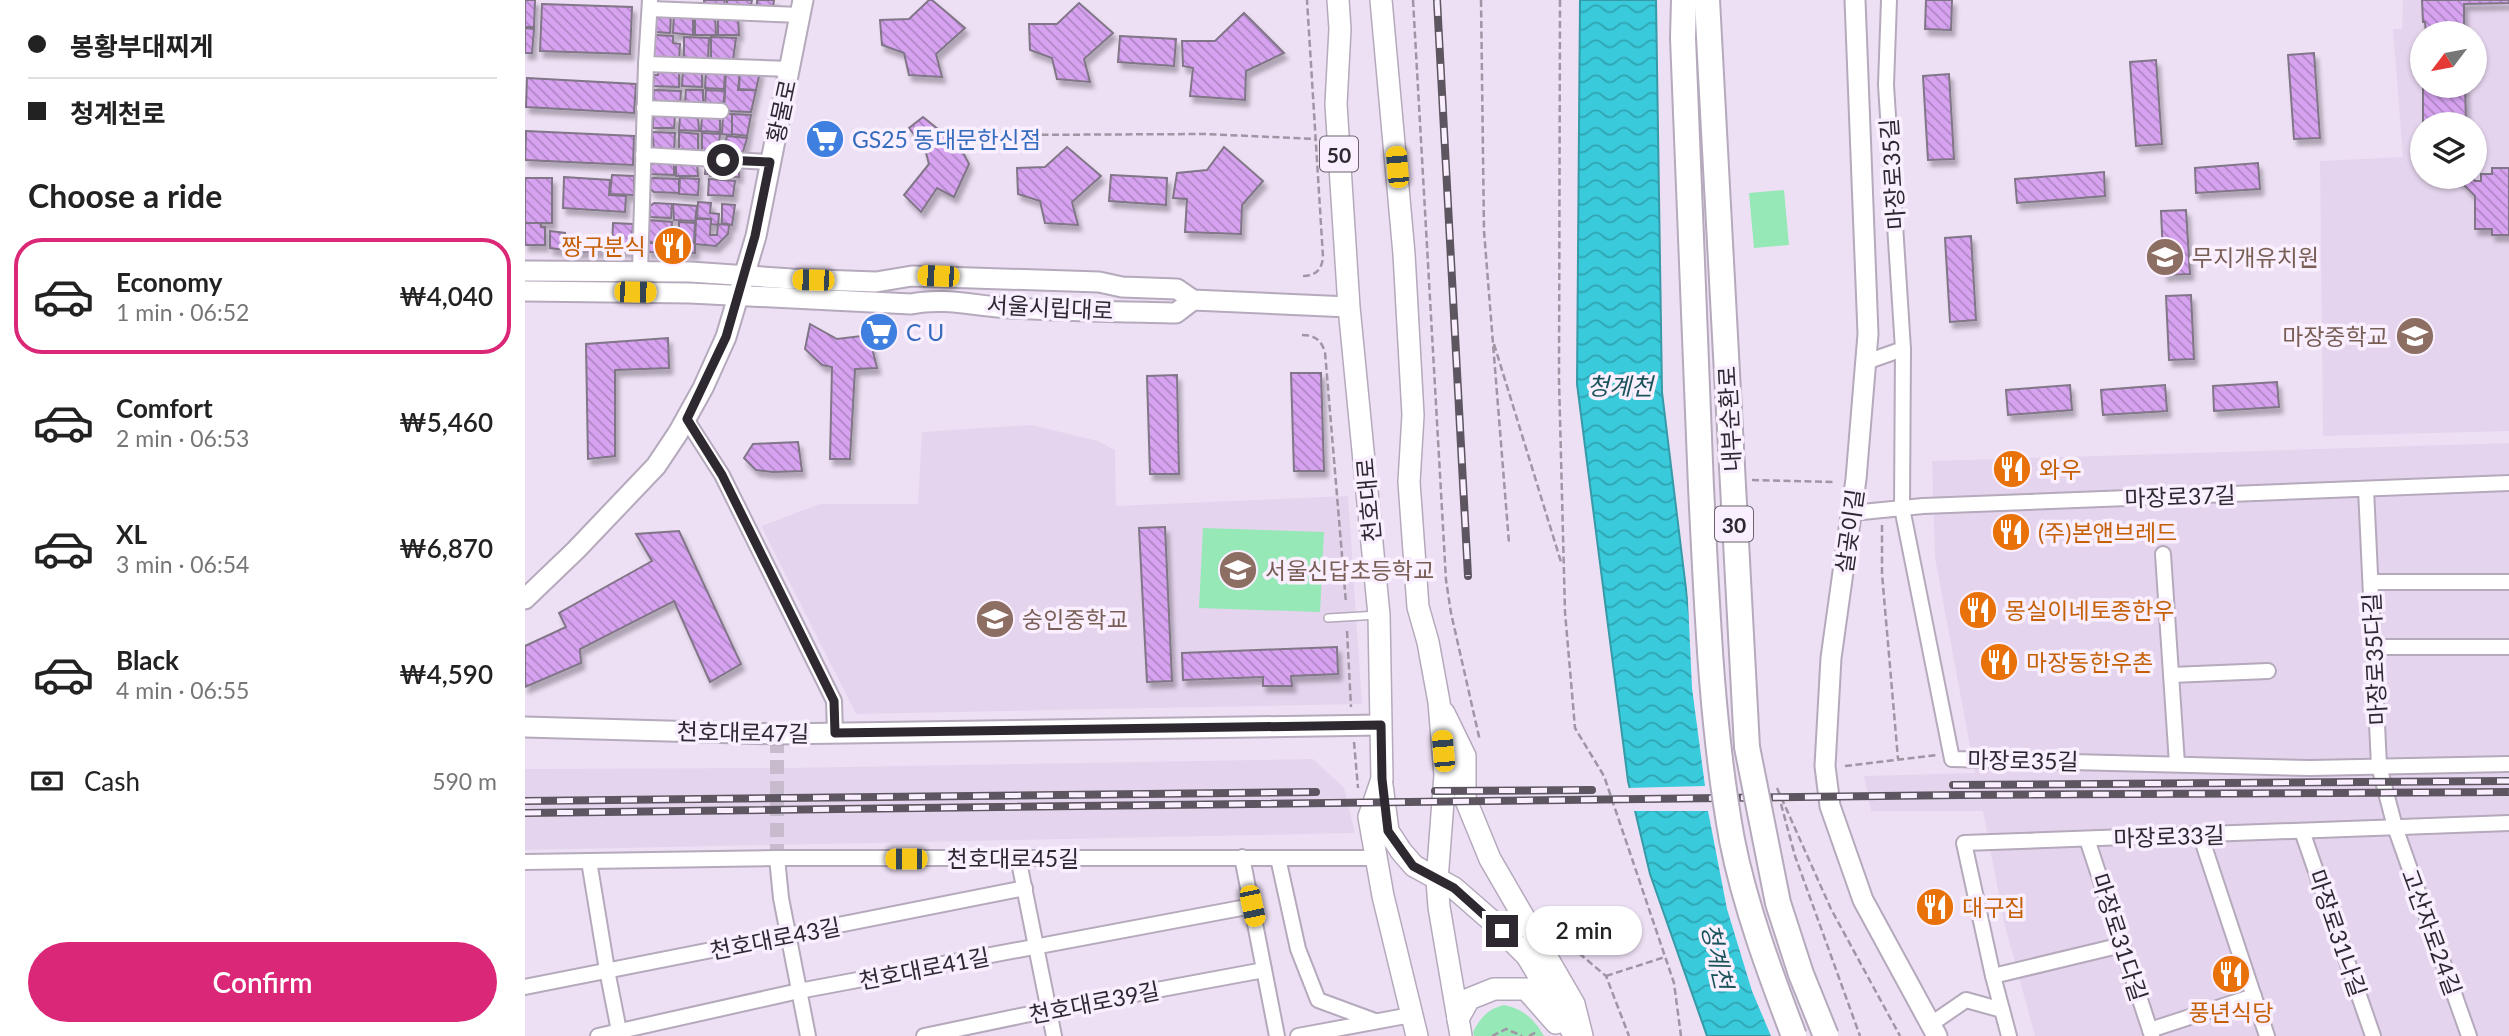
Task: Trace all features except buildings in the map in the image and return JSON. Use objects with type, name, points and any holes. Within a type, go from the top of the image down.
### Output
[{"type":"highway","name":"내부순환로","points":[[1684,0],[1683,38],[1696,392],[1711,655],[1720,761],[1733,841],[1744,887],[1777,992],[1794,1036]]},
{"type":"highway","name":"내부순환로","points":[[1707,0],[1747,747],[1778,903],[1801,974],[1826,1036]]},
{"type":"main road","name":"천호대로","points":[[1338,0],[1340,29],[1336,104],[1349,307],[1379,615],[1382,779],[1369,817],[1414,1026]]},
{"type":"main road","name":"천호대로","points":[[1381,0],[1404,254],[1413,415],[1409,482],[1418,607],[1428,642],[1439,702],[1445,775],[1437,880],[1439,907],[1460,1028]]},
{"type":"main road","name":"살곶이길","points":[[1855,0],[1868,334],[1852,513],[1831,658],[1825,766],[1830,806],[1863,900],[1934,1030]]},
{"type":"main road","name":"황물로","points":[[525,598],[656,466],[687,419],[726,337],[755,236],[802,8]]},
{"type":"main road","name":"서울시립대로","points":[[525,271],[690,272],[876,282],[912,276],[1100,282],[1177,289],[1193,300],[1349,307]]},
{"type":"main road","name":"서울시립대로","points":[[525,291],[690,293],[911,304],[927,300],[997,307],[1176,313],[1193,300]]},
{"type":"main road","points":[[1439,702],[1465,756],[1465,798],[1490,859],[1574,1004],[1582,1036]]},
{"type":"main road","name":"천호대로47길","points":[[525,727],[777,734],[1381,725]]},
{"type":"main road","points":[[1382,779],[1388,831],[1413,866],[1454,888],[1527,956],[1575,1036]]},
{"type":"main road","points":[[1460,1028],[1469,999],[1494,989],[1526,989],[1568,1036]]},
{"type":"street","name":"마장로35길","points":[[1889,0],[1886,85],[1903,349],[1902,508],[1952,759],[2310,768],[2509,764]]},
{"type":"street","points":[[640,272],[644,108],[650,5],[802,8]]},
{"type":"street","points":[[646,64],[790,69]]},
{"type":"street","points":[[644,108],[721,111]]},
{"type":"street","points":[[643,155],[770,162]]},
{"type":"street","points":[[1866,362],[1903,349]]},
{"type":"street","points":[[687,419],[722,475],[834,701],[835,733]]},
{"type":"street","name":"마장로37길","points":[[1852,513],[1902,508],[2509,483]]},
{"type":"street","name":"마장로35다길","points":[[2367,489],[2379,766],[2395,828]]},
{"type":"street","points":[[2163,554],[2176,764]]},
{"type":"street","points":[[2371,582],[2509,582]]},
{"type":"street","points":[[2374,647],[2509,647]]},
{"type":"street","points":[[2171,675],[2268,671]]},
{"type":"street","name":"마장로33길","points":[[2009,1036],[1964,843],[2509,823]]},
{"type":"street","name":"고산자로24길","points":[[2395,828],[2469,1036]]},
{"type":"street","name":"마장로31나길","points":[[2302,831],[2374,1036]]},
{"type":"street","points":[[2200,834],[2267,1036]]},
{"type":"street","name":"마장로31다길","points":[[2087,838],[2151,1033]]},
{"type":"street","points":[[1019,857],[1053,1036]]},
{"type":"street","points":[[777,858],[781,898],[808,1036]]},
{"type":"street","name":"천호대로45길","points":[[525,862],[777,858],[1376,858]]},
{"type":"street","points":[[1242,858],[1277,1036]]},
{"type":"street","points":[[1278,858],[1299,949],[1318,1000],[1375,1021],[1414,1026]]},
{"type":"street","points":[[589,861],[620,1034]]},
{"type":"street","name":"천호대로43길","points":[[525,987],[1025,888]]},
{"type":"street","name":"천호대로41길","points":[[598,1036],[620,1034],[799,992],[1252,906]]},
{"type":"street","points":[[1993,976],[2122,945]]},
{"type":"street","name":"천호대로39길","points":[[924,1036],[1264,970]]},
{"type":"street","points":[[2151,1033],[2254,996]]},
{"type":"street","points":[[1934,1030],[1966,1000],[2002,1010]]},
{"type":"street","points":[[1298,1036],[1375,1021]]},
{"type":"lane","points":[[1328,618],[1379,615]]},
{"type":"path","points":[[1303,276],[1316,273],[1323,265],[1307,0]]},
{"type":"path","points":[[1413,0],[1446,580],[1480,740]]},
{"type":"path","points":[[1481,0],[1484,231],[1509,543]]},
{"type":"path","points":[[1560,0],[1559,380],[1563,568],[1575,728],[1604,776],[1674,983],[1682,1036]]},
{"type":"path","points":[[1010,135],[1205,134],[1316,139]]},
{"type":"path","points":[[1302,335],[1311,335],[1317,339],[1325,352],[1346,603]]},
{"type":"path","points":[[1492,337],[1563,568]]},
{"type":"path","points":[[1741,480],[1836,482]]},
{"type":"path","points":[[1882,523],[1882,575],[1898,759]]},
{"type":"path","points":[[1845,766],[1951,753]]},
{"type":"path","points":[[1775,781],[1788,850]]},
{"type":"path","points":[[1775,781],[1795,856],[1860,1036]]},
{"type":"path","points":[[1775,781],[1831,909],[1900,1036]]},
{"type":"path","points":[[1546,926],[1606,976],[1629,1036]]},
{"type":"path","points":[[1606,976],[1665,957]]},
{"type":"path","points":[[1492,1036],[1507,1029],[1522,1036]]},
{"type":"shaded area","name":"마장중학교","points":[[2403,0],[2509,0],[2509,431],[2323,436],[2320,161],[2403,157],[2393,29],[2402,29]]},
{"type":"shaded area","points":[[1031,425],[1098,441],[1115,450],[1116,506],[1348,496],[1362,704],[856,714],[761,526],[820,504],[918,504],[922,432]]},
{"type":"shaded area","points":[[2509,443],[2509,1036],[2035,1036],[2004,922],[1983,811],[1871,811],[1864,776],[1975,773],[1935,558],[1932,461]]},
{"type":"shaded area","points":[[1313,759],[1344,788],[1355,833],[525,850],[525,769],[785,768]]},
{"type":"green space","points":[[1784,190],[1789,245],[1754,248],[1749,193]]},
{"type":"green space","points":[[1203,528],[1324,532],[1320,612],[1199,608]]},
{"type":"green space","points":[[1504,1005],[1518,1009],[1528,1016],[1544,1036],[1474,1036],[1473,1032],[1485,1014]]},
{"type":"water","name":"청계천","points":[[1580,0],[1656,0],[1662,392],[1713,811],[1778,1036],[1707,1036],[1650,874],[1628,781],[1577,384]]},
{"type":"pier","points":[[1686,559],[1716,810],[1782,1036],[1771,1036],[1752,991],[1727,909],[1708,811],[1632,811],[1626,788],[1705,786],[1692,688]]},
{"type":"tunnel","points":[[777,734],[777,858]]},
{"type":"railway","points":[[1437,0],[1468,576]]},
{"type":"railway","points":[[1953,785],[2509,781]]},
{"type":"railway","points":[[1435,791],[1592,790]]},
{"type":"railway","points":[[525,801],[1316,792]]},
{"type":"railway","points":[[525,813],[1962,795],[2509,792]]},
{"type":"place","name":"GS25 동대문한신점","points":[[825,139]]},
{"type":"place","name":"짱구분식","points":[[673,246]]},
{"type":"place","name":"무지개유치원","points":[[2165,257]]},
{"type":"place","name":"C U","points":[[879,332]]},
{"type":"place","name":"마장중학교","points":[[2415,336]]},
{"type":"place","name":"와우","points":[[2012,469]]},
{"type":"place","name":"(주)본앤브레드","points":[[2011,532]]},
{"type":"place","name":"서울신답초등학교","points":[[1238,570]]},
{"type":"place","name":"몽실이네토종한우","points":[[1978,610]]},
{"type":"place","name":"숭인중학교","points":[[995,619]]},
{"type":"place","name":"마장동한우촌","points":[[1999,662]]},
{"type":"place","name":"대구집","points":[[1935,907]]},
{"type":"place","name":"풍년식당","points":[[2231,974]]},
{"type":"route","points":[[723,160],[770,162],[745,276],[726,337],[687,419],[722,475],[834,701],[835,733],[1381,725],[1382,779],[1388,831],[1413,866],[1454,888],[1502,931]]}]
